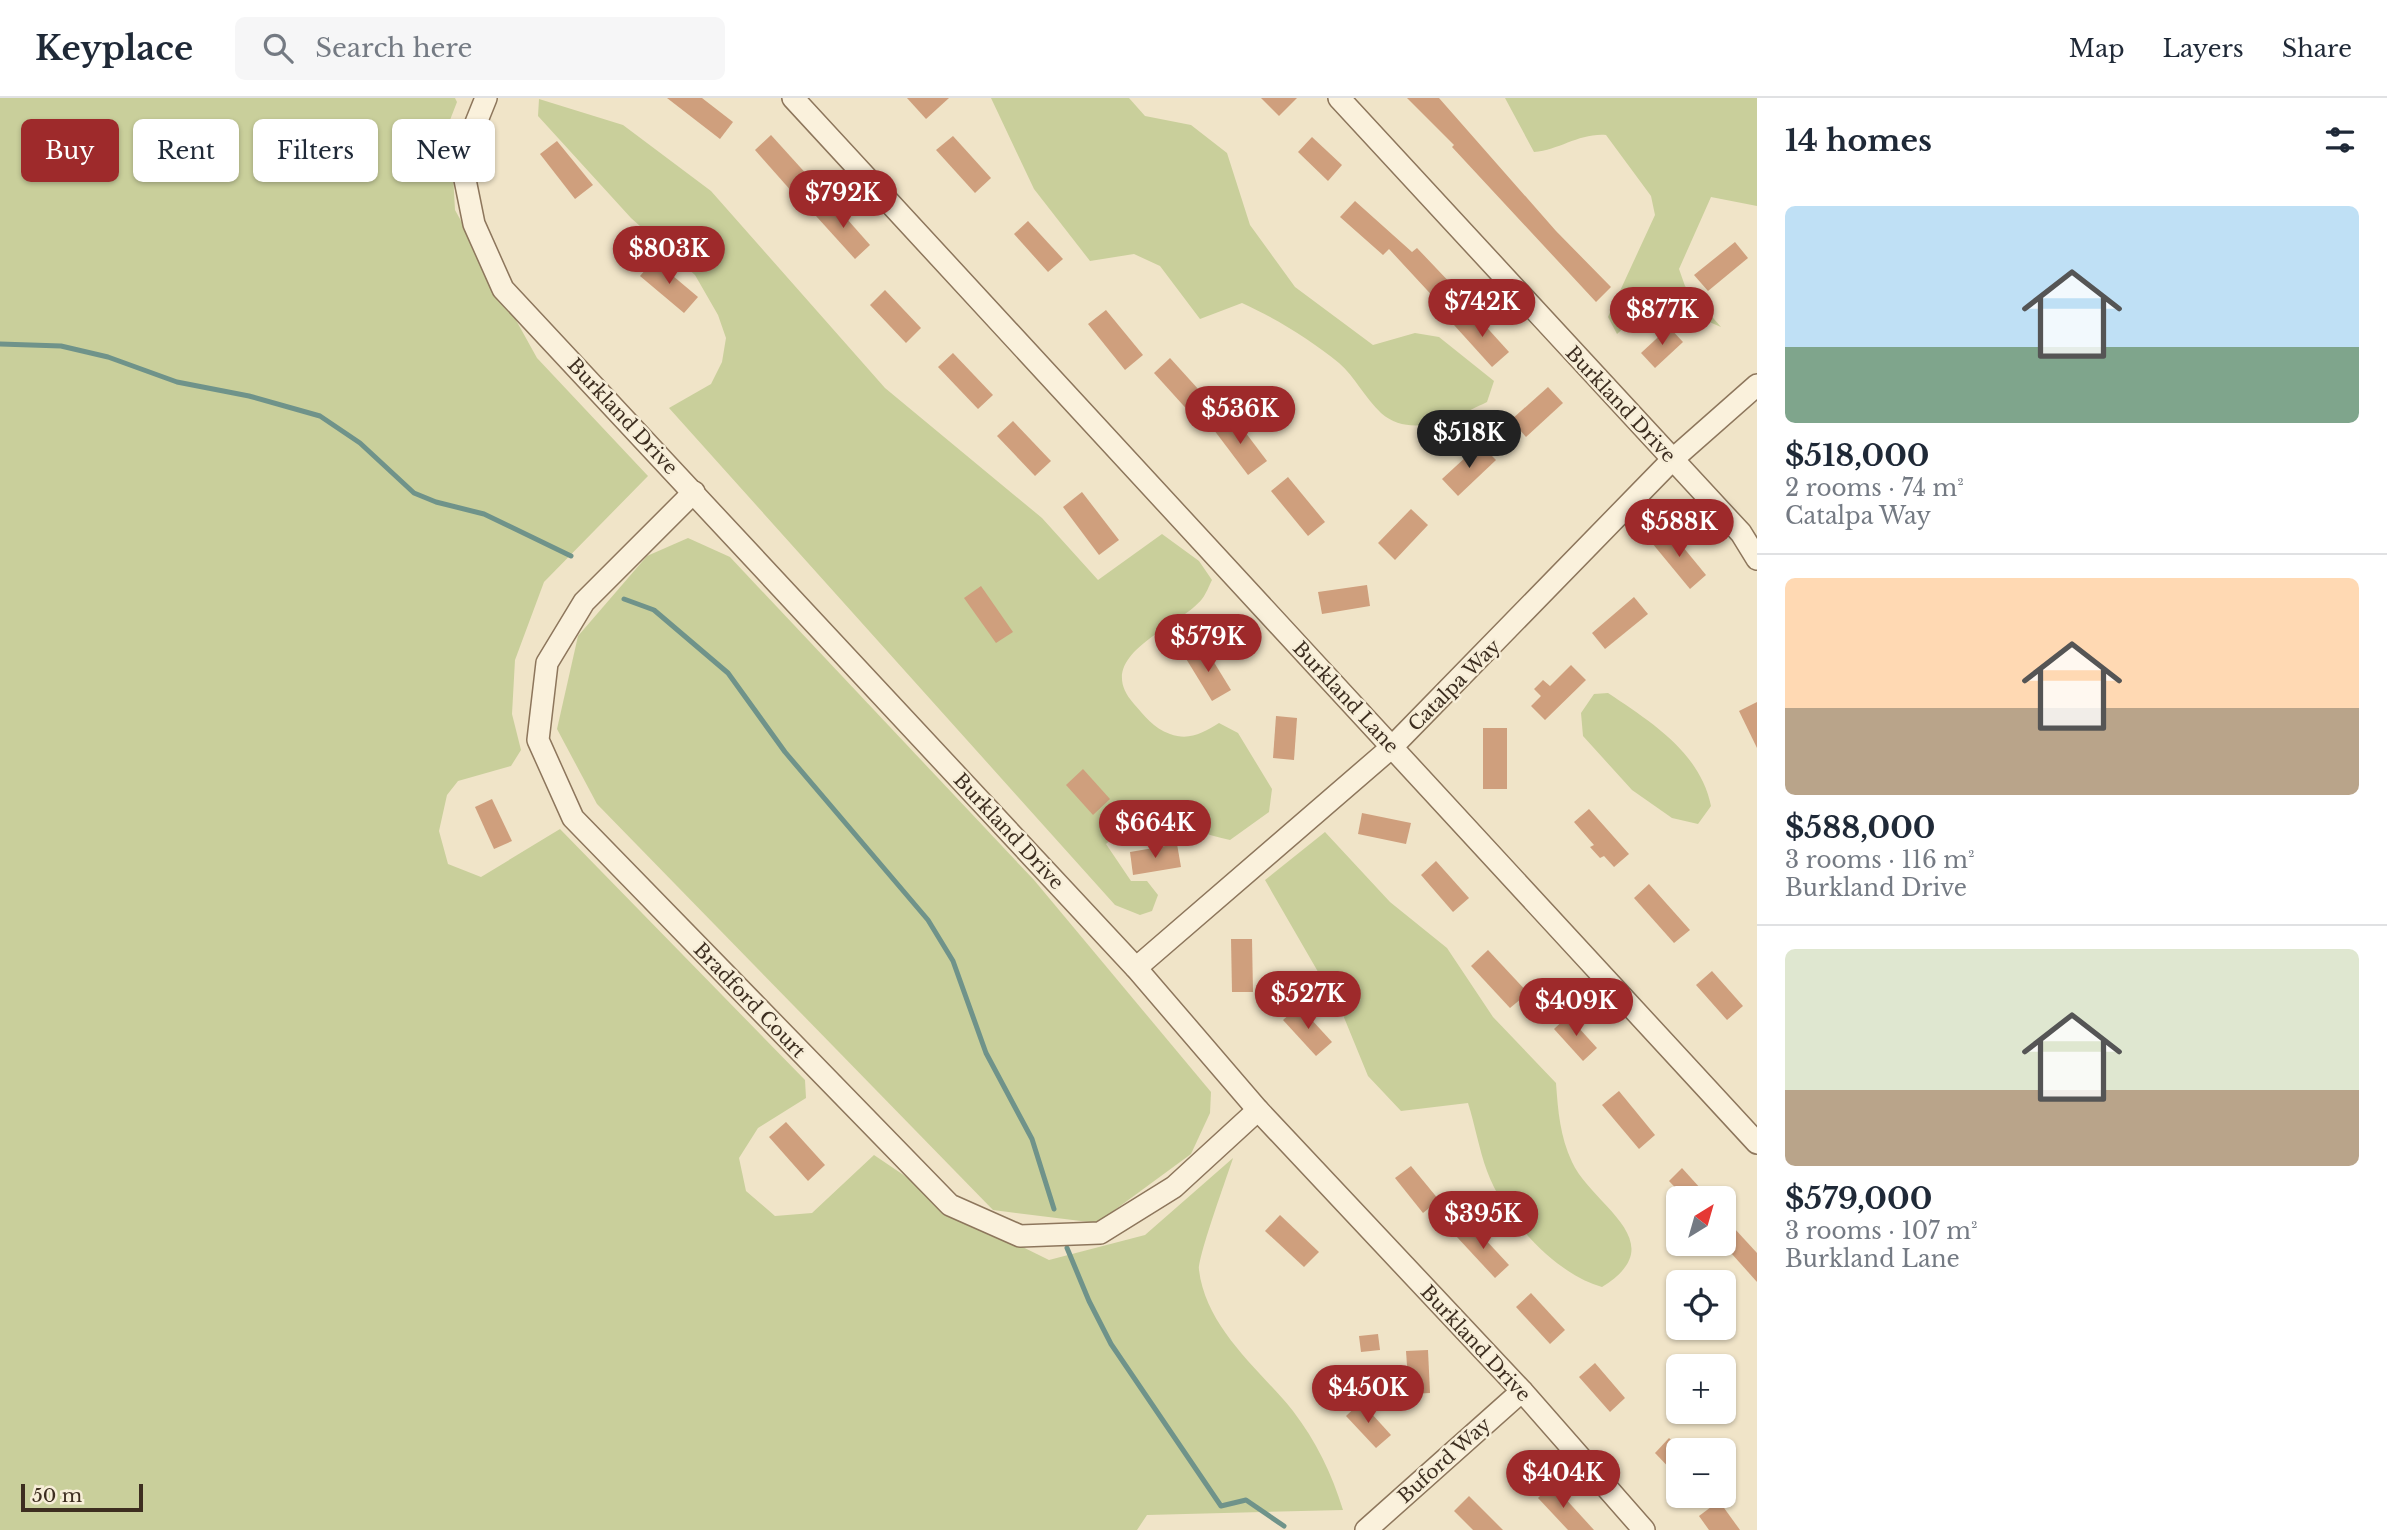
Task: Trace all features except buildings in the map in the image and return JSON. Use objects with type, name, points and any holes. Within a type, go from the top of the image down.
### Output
[{"type":"street","name":"Burkland Drive","points":[[486,98],[461,160],[474,224],[503,289],[1136,968],[1258,1110],[1522,1391],[1644,1530]]},
{"type":"street","name":"Burkland Lane","points":[[793,98],[1757,1143]]},
{"type":"street","name":"Burkland Drive","points":[[1339,98],[1741,533],[1757,559]]},
{"type":"street","name":"Catalpa Way","points":[[1136,968],[1392,747],[1672,460],[1757,385]]},
{"type":"street","name":"Bradford Court","points":[[694,492],[584,602],[547,663],[538,740],[573,818],[950,1205],[1020,1236],[1100,1233],[1174,1187],[1258,1110]]},
{"type":"street","name":"Buford Way","points":[[1366,1530],[1522,1391]]},
{"type":"green space","points":[[0,98],[455,98],[457,102],[450,119],[392,119],[392,182],[453,182],[455,210],[537,358],[648,476],[544,582],[515,660],[512,714],[521,750],[511,766],[458,781],[447,795],[439,831],[448,864],[481,877],[560,829],[805,1080],[806,1098],[758,1128],[739,1158],[746,1191],[775,1216],[812,1213],[874,1155],[976,1224],[1049,1260],[1145,1235],[1233,1158],[1200,1262],[1204,1291],[1223,1329],[1293,1411],[1309,1434],[1334,1484],[1343,1510],[1147,1515],[1137,1530],[0,1530]]},
{"type":"green space","points":[[991,98],[1129,98],[1145,116],[1191,125],[1227,153],[1250,225],[1295,287],[1373,345],[1415,333],[1439,337],[1494,381],[1487,402],[1434,423],[1406,425],[1393,421],[1375,407],[1339,363],[1267,315],[1242,303],[1200,319],[1160,266],[1134,254],[1090,261],[1034,189]]},
{"type":"green space","points":[[1505,98],[1757,98],[1757,206],[1711,197],[1679,269],[1685,286],[1721,327],[1686,312],[1664,292],[1617,334],[1608,317],[1655,215],[1651,196],[1606,135],[1587,137],[1534,152]]},
{"type":"green space","points":[[539,99],[623,125],[711,191],[885,388],[1042,518],[1098,580],[1162,534],[1199,561],[1212,580],[1205,595],[1191,610],[1143,644],[1130,657],[1123,671],[1123,687],[1146,717],[1170,734],[1190,736],[1219,723],[1238,733],[1272,789],[1269,812],[1230,840],[1166,825],[1150,824],[1120,833],[1106,844],[1131,881],[1147,881],[1158,895],[1152,911],[1140,915],[1115,905],[669,408],[711,384],[722,362],[726,338],[718,315],[695,275],[631,218],[538,116]]},
{"type":"green space","points":[[688,538],[730,557],[1034,880],[1211,1092],[1210,1113],[1191,1154],[1097,1223],[993,1210],[597,804],[557,729],[578,636],[647,556]]},
{"type":"green space","points":[[1608,693],[1657,727],[1685,754],[1696,770],[1711,806],[1698,824],[1672,818],[1632,790],[1583,736],[1581,713],[1594,694]]},
{"type":"green space","points":[[1325,832],[1390,902],[1447,948],[1493,1017],[1556,1083],[1562,1133],[1572,1162],[1582,1178],[1622,1224],[1630,1239],[1631,1255],[1622,1271],[1602,1287],[1584,1280],[1549,1257],[1518,1225],[1487,1171],[1468,1103],[1401,1111],[1368,1076],[1343,1015],[1265,880]]},
{"type":"waterway","points":[[0,344],[61,346],[108,357],[177,382],[249,396],[320,416],[360,443],[414,493],[436,502],[484,514],[571,556]]},
{"type":"waterway","points":[[624,599],[654,610],[728,673],[785,752],[928,920],[953,961],[986,1053],[1032,1139],[1054,1209]]},
{"type":"waterway","points":[[1067,1248],[1111,1344],[1221,1506],[1246,1500],[1284,1526]]}]
